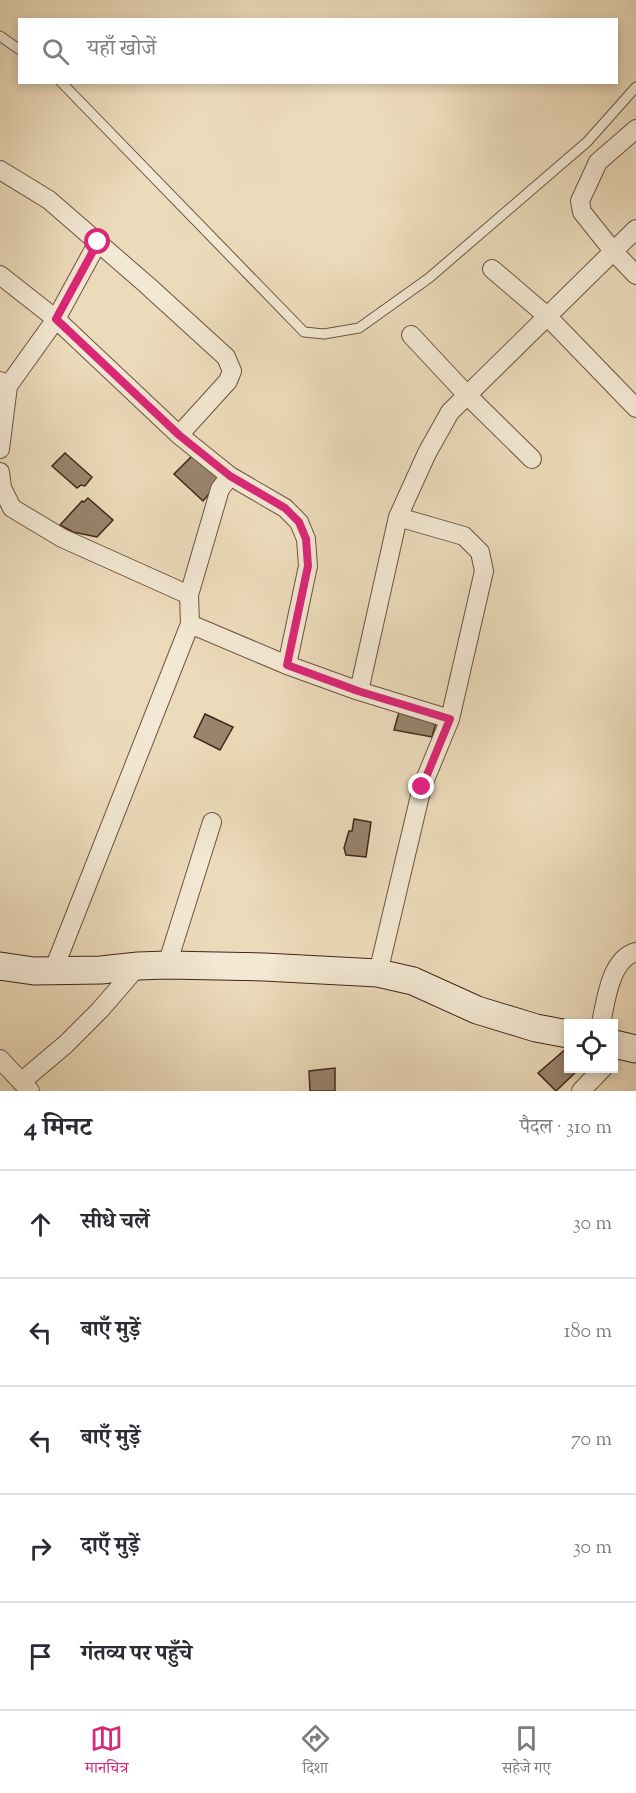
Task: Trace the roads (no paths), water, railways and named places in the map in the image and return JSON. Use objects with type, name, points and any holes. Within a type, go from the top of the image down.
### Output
[{"type":"street","points":[[636,129],[598,162],[580,201],[582,212],[613,251],[636,275]]},
{"type":"street","points":[[0,170],[49,200],[226,357],[232,370],[228,381],[179,435]]},
{"type":"street","points":[[358,691],[398,517],[427,453],[450,412],[636,229]]},
{"type":"street","points":[[0,449],[4,383],[56,319],[98,242]]},
{"type":"street","points":[[492,269],[547,316],[636,408]]},
{"type":"street","points":[[0,276],[56,319],[179,435],[230,476],[285,508],[299,522],[306,539],[308,566],[287,665]]},
{"type":"street","points":[[411,335],[467,395],[532,459]]},
{"type":"street","points":[[0,472],[2,488],[12,508],[62,538],[189,595]]},
{"type":"street","points":[[53,971],[190,624],[189,595],[220,489],[230,476]]},
{"type":"street","points":[[378,973],[422,787],[450,719],[484,571],[480,552],[464,536],[398,517]]},
{"type":"street","points":[[190,624],[287,665],[358,691],[450,719]]},
{"type":"street","points":[[167,965],[212,822]]},
{"type":"street","points":[[602,1019],[614,974],[629,954],[636,952]]},
{"type":"street","points":[[0,966],[34,971],[101,970],[167,965],[378,973],[412,981],[477,1010],[536,1028],[564,1033]]},
{"type":"street","points":[[0,1059],[26,1086],[100,1010],[138,966]]},
{"type":"street","points":[[581,1091],[598,1073]]},
{"type":"lane","points":[[0,36],[18,49]]},
{"type":"lane","points":[[63,84],[304,332],[324,334],[358,328],[429,278],[587,142],[636,87]]}]
